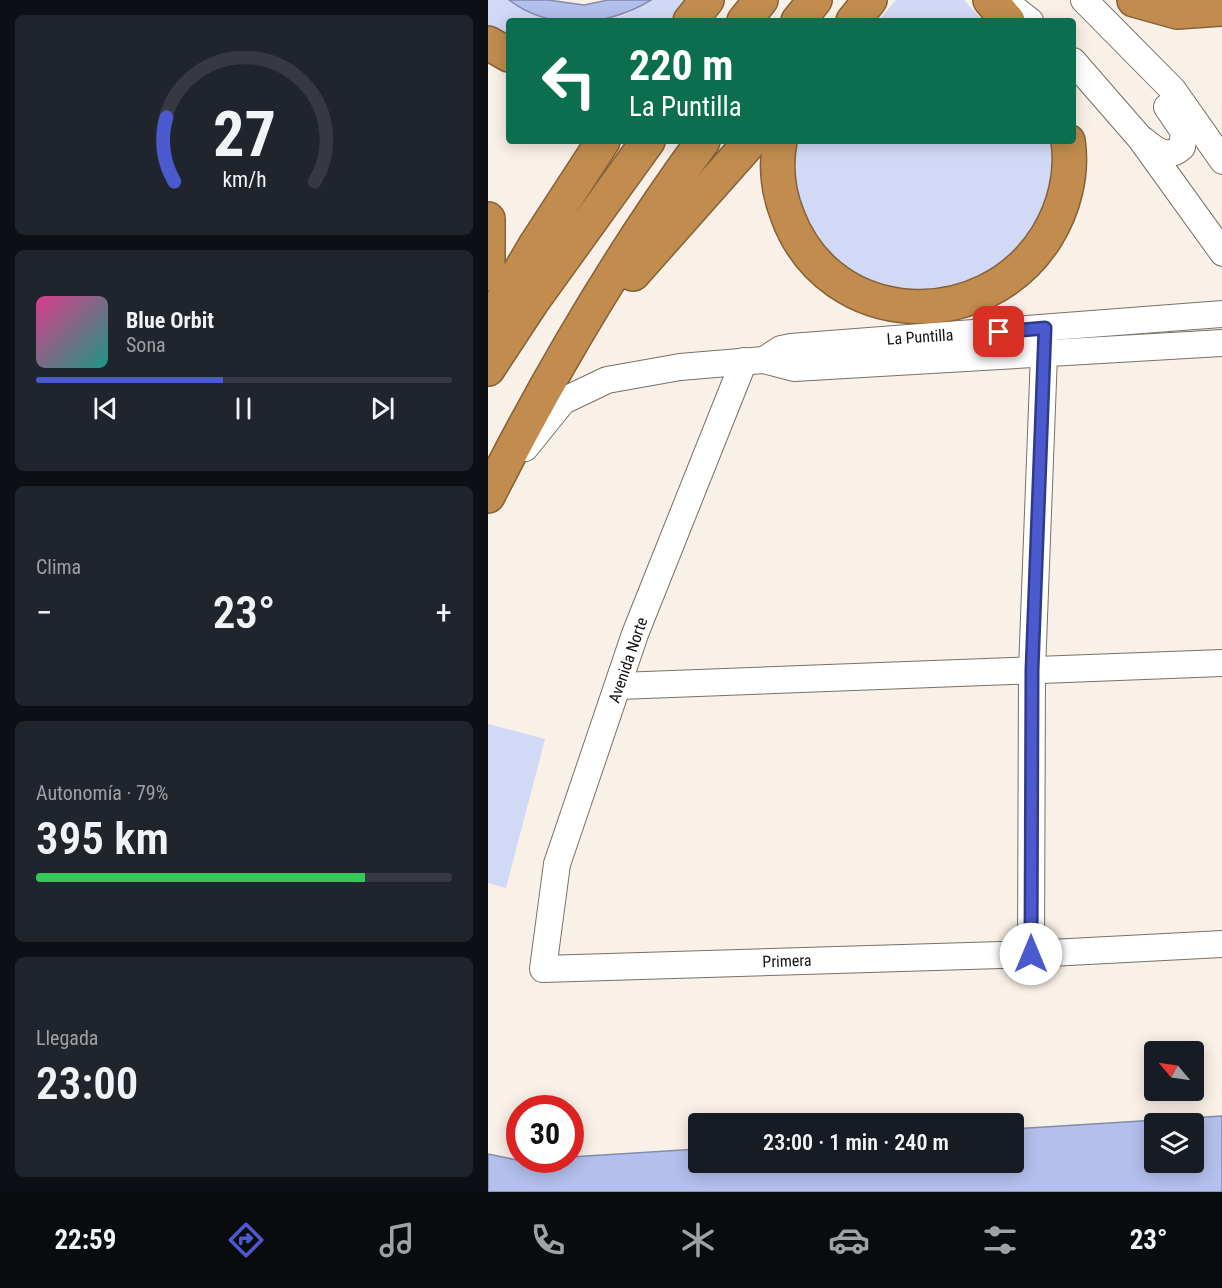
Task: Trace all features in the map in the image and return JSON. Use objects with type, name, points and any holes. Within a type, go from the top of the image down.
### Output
[{"type":"highway","points":[[746,18],[761,0]]},
{"type":"highway","points":[[800,18],[815,0]]},
{"type":"highway","points":[[855,18],[870,0]]},
{"type":"highway","points":[[990,0],[1005,18]]},
{"type":"highway","points":[[1134,0],[1177,12],[1223,9]]},
{"type":"highway","points":[[488,43],[506,54]]},
{"type":"highway","points":[[488,326],[536,244],[601,144]]},
{"type":"highway","points":[[488,369],[539,292],[646,144]]},
{"type":"highway","points":[[488,496],[533,408],[606,282],[701,144]]},
{"type":"highway","points":[[533,408],[643,260],[747,144]]},
{"type":"highway","points":[[780,144],[778,180],[783,203],[803,246],[819,265],[855,291],[876,300],[918,308],[943,307],[984,293],[1004,282],[1028,262],[1054,225],[1063,200],[1070,174],[1068,144]]},
{"type":"highway","points":[[488,219],[488,274]]},
{"type":"street","points":[[1003,0],[1026,18]]},
{"type":"street","points":[[1084,0],[1173,90],[1223,161]]},
{"type":"street","points":[[1122,36],[1143,74],[1184,132],[1182,147],[1170,154],[1162,153],[1140,138]]},
{"type":"street","points":[[1076,64],[1140,138],[1223,253]]},
{"type":"street","name":"La Puntilla","points":[[488,496],[552,413],[574,394],[607,380],[680,367],[754,360],[794,368],[1045,340],[1223,314]]},
{"type":"street","points":[[1031,954],[1032,670],[1045,340]]},
{"type":"street","name":"La Puntilla","points":[[1045,340],[1223,343]]},
{"type":"street","name":"Avenida Norte","points":[[544,969],[557,864],[635,634],[754,360]]},
{"type":"street","points":[[619,686],[1223,663]]},
{"type":"street","name":"Primera","points":[[544,969],[1031,954],[1223,944]]},
{"type":"shaded area","points":[[488,0],[509,0],[548,18],[506,18],[506,38],[488,26]]},
{"type":"shaded area","points":[[509,0],[548,0],[584,5],[608,0],[651,0],[634,9],[606,18],[548,18],[525,10]]},
{"type":"shaded area","points":[[651,0],[686,0],[671,18],[613,18],[625,15]]},
{"type":"shaded area","points":[[896,0],[964,0],[980,18],[881,18]]},
{"type":"shaded area","points":[[796,144],[1053,144],[1055,168],[1049,196],[1037,223],[1020,246],[996,271],[979,282],[948,291],[917,292],[888,287],[860,276],[836,258],[816,236],[801,208],[793,177]]},
{"type":"shaded area","points":[[488,724],[545,739],[506,888],[488,883]]},
{"type":"shaded area","points":[[1222,1116],[1222,1192],[488,1192],[488,1154],[506,1158],[506,1173],[584,1173],[584,1156],[688,1150],[688,1173],[1024,1173],[1024,1128],[1144,1121],[1144,1173],[1204,1173],[1204,1117]]},
{"type":"route","points":[[999,332],[1045,328],[1032,670],[1031,954]]}]
